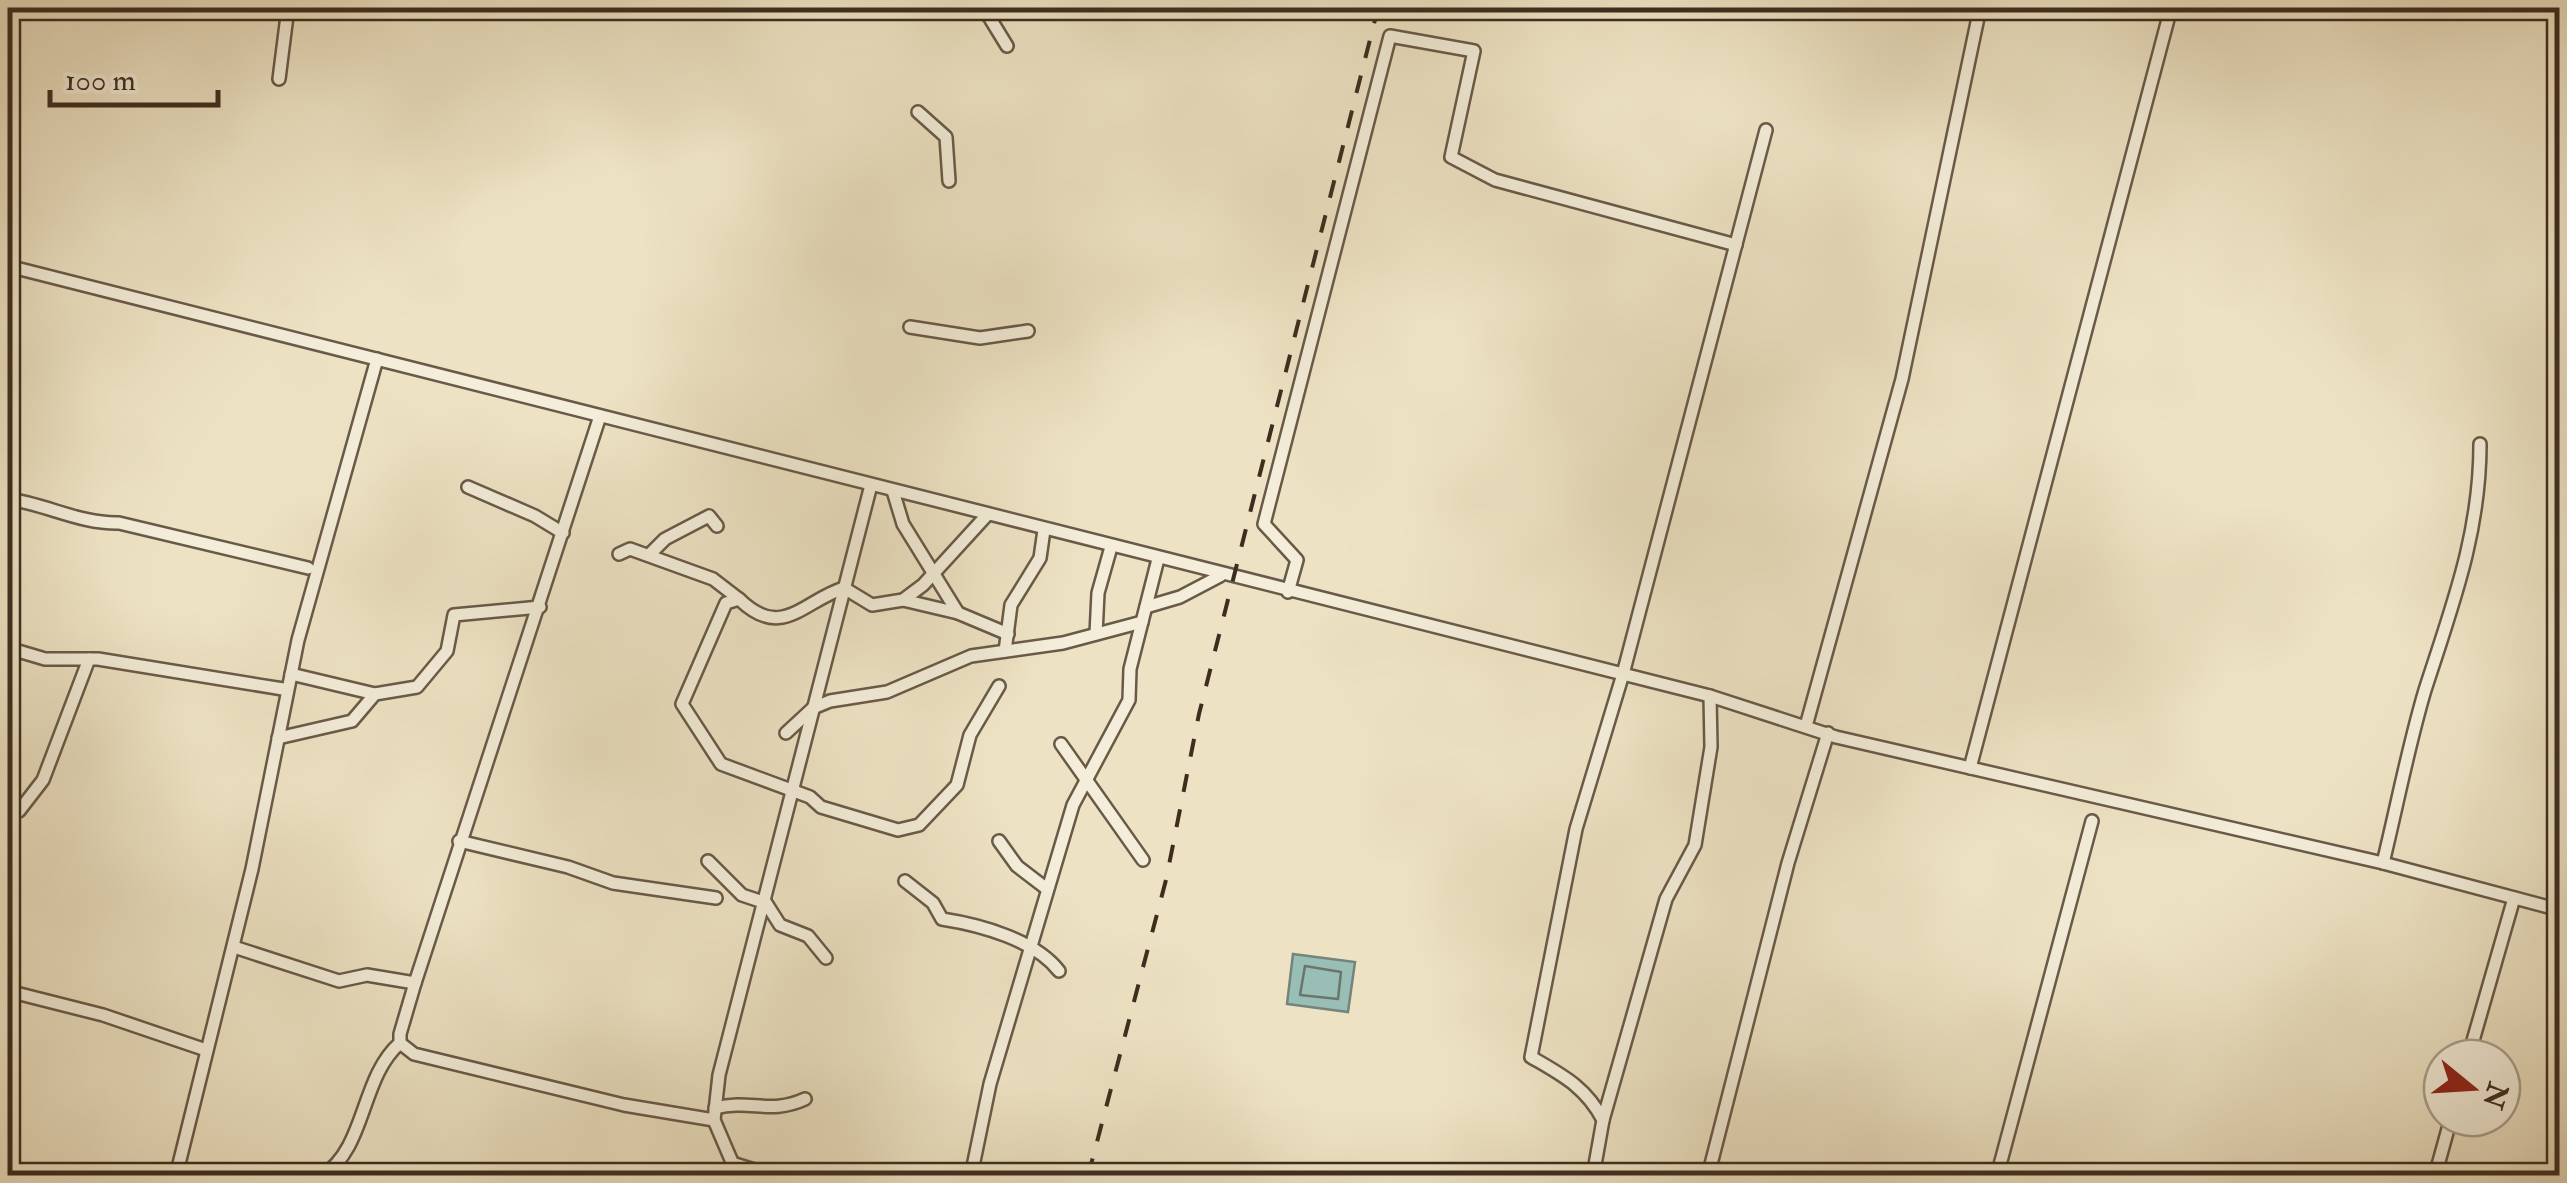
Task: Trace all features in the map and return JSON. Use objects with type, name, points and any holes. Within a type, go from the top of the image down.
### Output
[{"type":"street","points":[[279,80],[288,8]]},
{"type":"street","points":[[967,8],[988,15],[1007,46]]},
{"type":"street","points":[[1806,726],[1902,378],[1980,8]]},
{"type":"street","points":[[1970,768],[2172,8]]},
{"type":"street","points":[[1288,592],[1297,560],[1264,524],[1390,36],[1474,51],[1451,157],[1496,180],[1736,246]]},
{"type":"street","points":[[918,112],[946,136],[949,181]]},
{"type":"street","points":[[1603,1120],[1592,1098],[1577,1083],[1530,1057],[1576,829],[1623,674],[1766,130]]},
{"type":"street","points":[[8,266],[1221,576],[1710,696],[1828,733],[2382,863],[2560,910]]},
{"type":"street","points":[[910,327],[980,338],[1028,332]]},
{"type":"street","points":[[176,1176],[234,947],[318,558],[377,359]]},
{"type":"street","points":[[322,1176],[337,1164],[348,1144],[376,1068],[400,1043],[459,841],[540,607],[600,416]]},
{"type":"street","points":[[2382,863],[2425,692],[2452,620],[2480,499],[2480,444]]},
{"type":"street","points":[[774,1176],[736,1172],[714,1114],[719,1075],[871,485]]},
{"type":"street","points":[[468,487],[535,516],[563,533]]},
{"type":"street","points":[[893,491],[903,524],[958,613]]},
{"type":"street","points":[[8,498],[40,503],[94,524],[119,523],[308,568]]},
{"type":"street","points":[[903,600],[935,574],[987,515]]},
{"type":"street","points":[[649,555],[665,539],[709,516],[717,526]]},
{"type":"street","points":[[1006,652],[1011,606],[1040,558],[1044,530]]},
{"type":"street","points":[[1096,634],[1098,593],[1111,547]]},
{"type":"street","points":[[618,554],[630,549],[713,579],[758,613],[778,618],[800,612],[828,593],[844,588],[872,605],[903,600],[958,613],[1008,634]]},
{"type":"street","points":[[970,1176],[990,1084],[1073,805],[1129,700],[1130,669],[1158,560]]},
{"type":"street","points":[[1146,607],[1180,597],[1221,576]]},
{"type":"street","points":[[739,599],[726,603],[682,704],[722,764],[794,790],[820,806],[898,830],[918,826],[957,785],[970,734],[999,686]]},
{"type":"street","points":[[291,674],[376,694],[417,687],[434,672],[447,652],[454,615],[540,607]]},
{"type":"street","points":[[786,733],[813,708],[886,692],[972,656],[1142,622]]},
{"type":"street","points":[[8,648],[45,659],[88,659],[284,688]]},
{"type":"street","points":[[8,808],[19,810],[43,780],[88,659]]},
{"type":"street","points":[[278,738],[352,721],[376,694]]},
{"type":"street","points":[[1594,1176],[1603,1120],[1666,898],[1695,845],[1710,747],[1710,696]]},
{"type":"street","points":[[1708,1176],[1788,863],[1828,733]]},
{"type":"street","points":[[1060,744],[1143,860]]},
{"type":"street","points":[[1997,1176],[2092,820]]},
{"type":"street","points":[[459,841],[568,867],[613,883],[716,898]]},
{"type":"street","points":[[999,841],[1017,866],[1046,889]]},
{"type":"street","points":[[708,862],[742,895],[766,903],[780,925],[808,936],[826,958]]},
{"type":"street","points":[[905,880],[932,903],[942,919],[973,924],[1008,940],[1031,944],[1044,952],[1059,971]]},
{"type":"street","points":[[2474,1038],[2514,898]]},
{"type":"street","points":[[234,947],[339,982],[367,975],[415,983]]},
{"type":"street","points":[[8,991],[102,1015],[206,1050]]},
{"type":"street","points":[[400,1043],[431,1058],[624,1105],[714,1114],[736,1103],[782,1109],[804,1098]]},
{"type":"street","points":[[2435,1176],[2446,1138]]},
{"type":"street","points":[[238,1176],[282,1176]]},
{"type":"water","points":[[1293,954],[1355,962],[1348,1012],[1287,1004]]},
{"type":"railway","points":[[1088,1176],[1166,880],[1199,714],[1378,8]]}]
